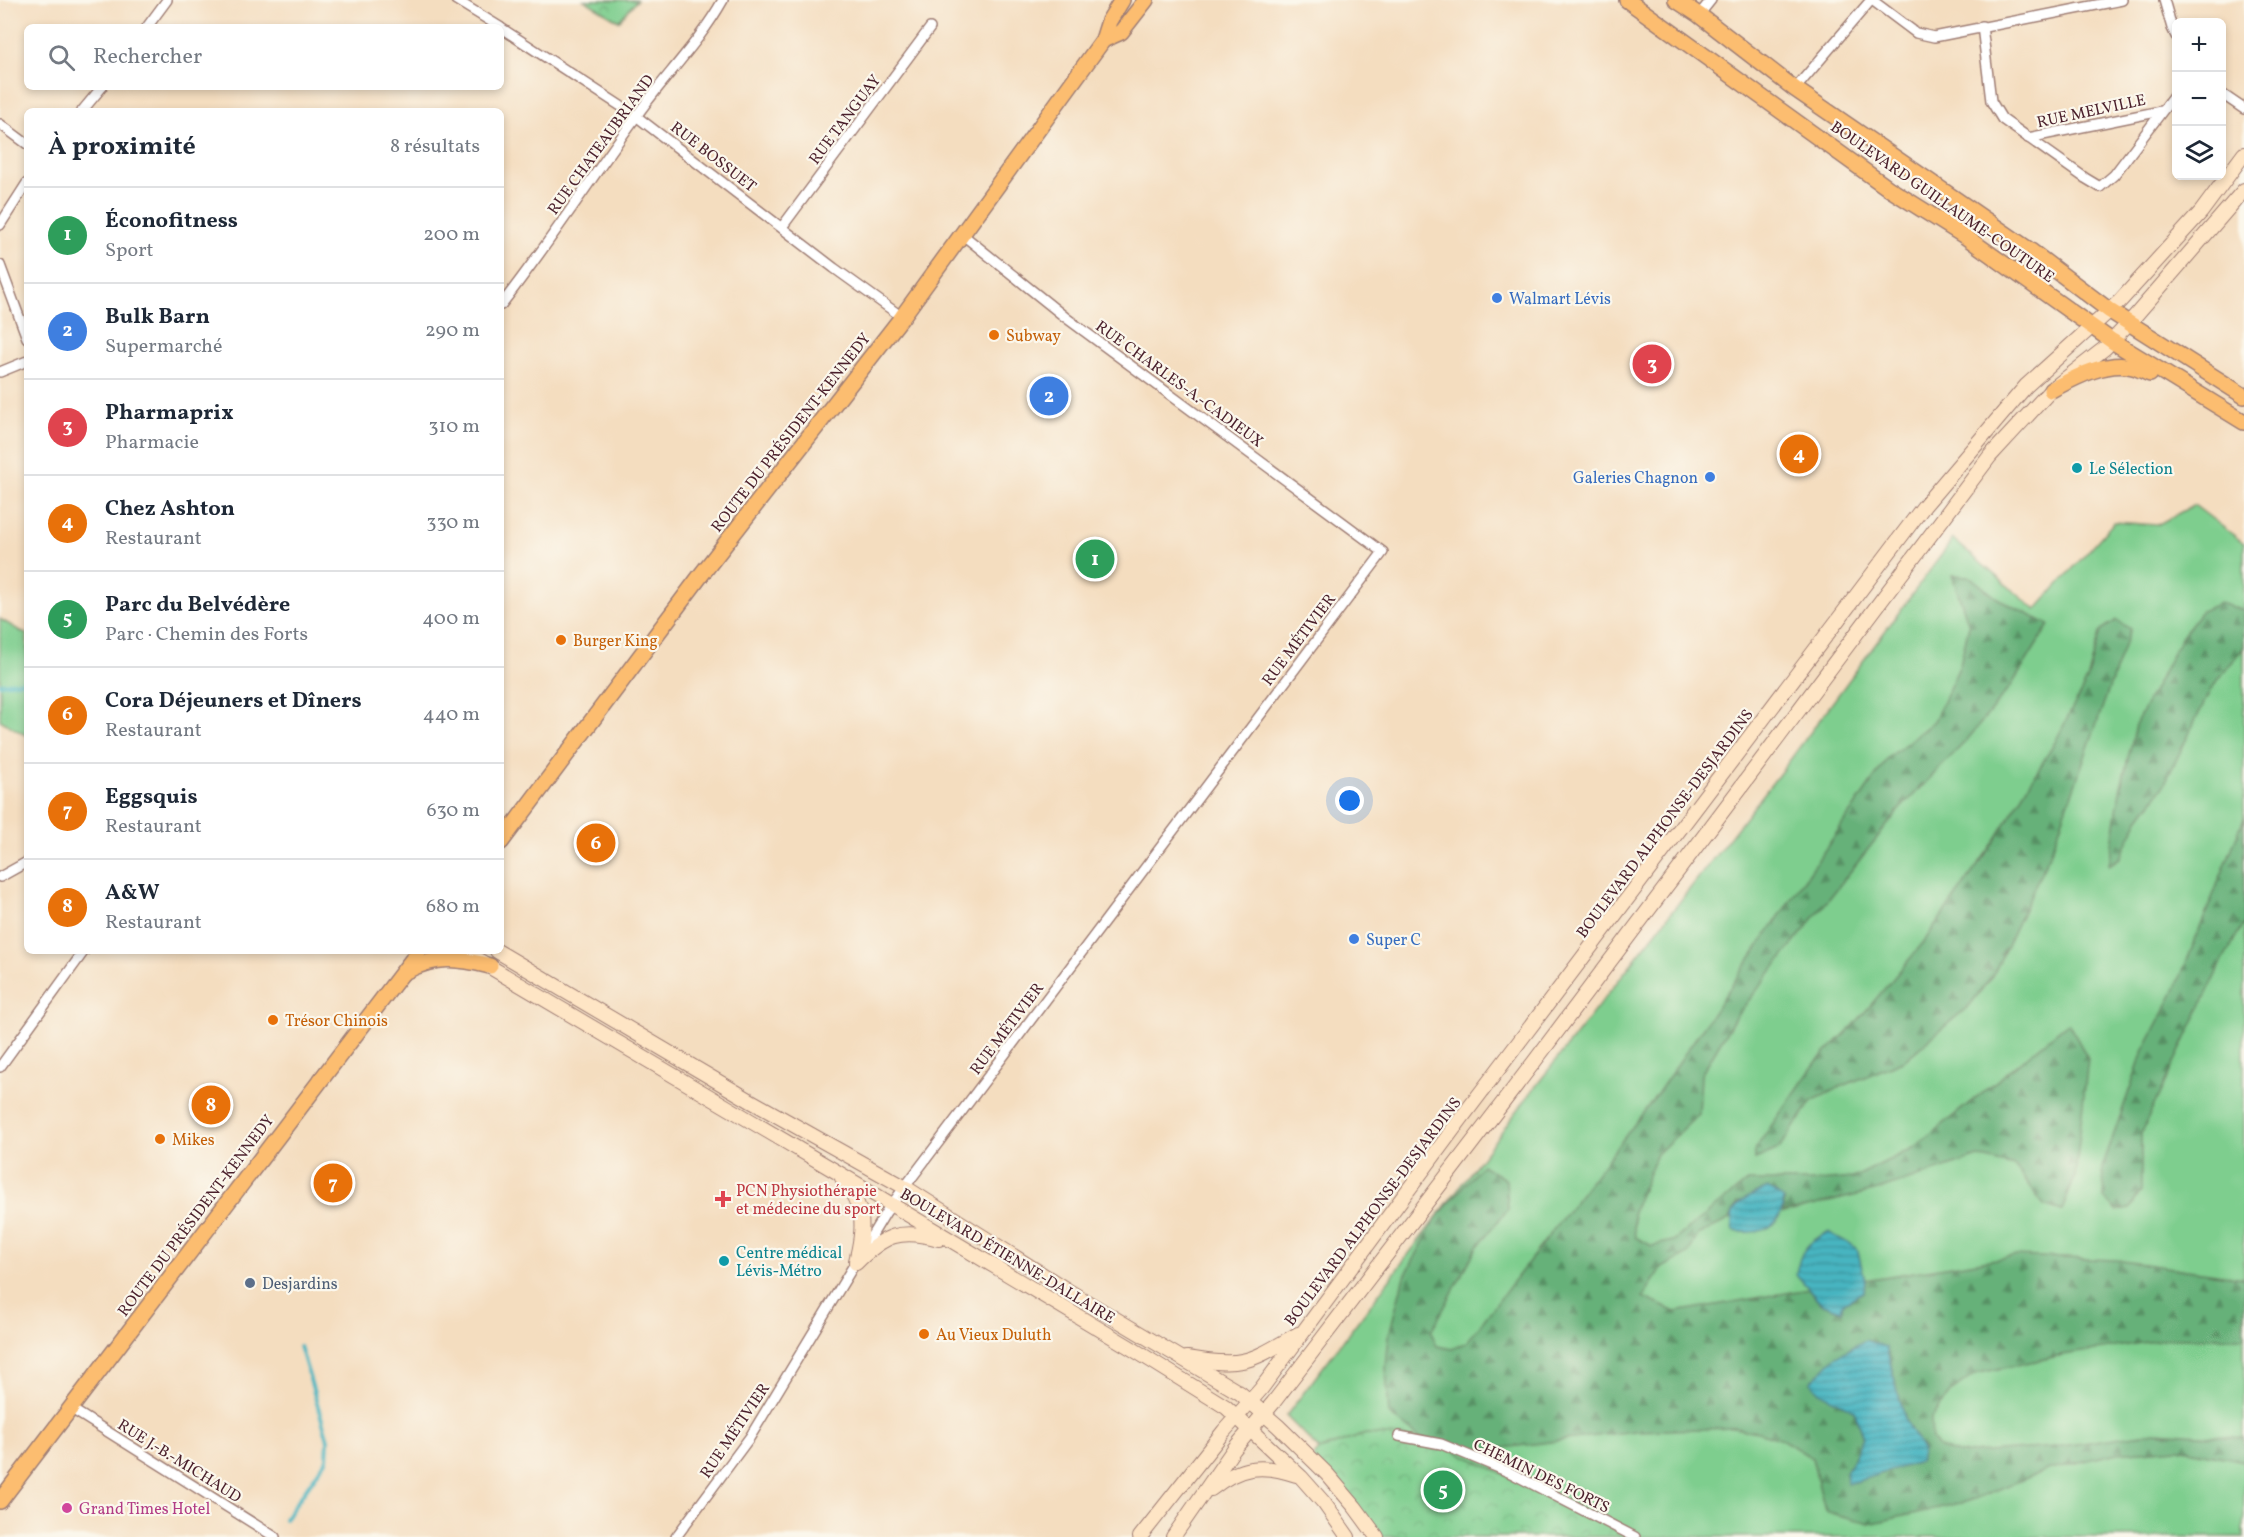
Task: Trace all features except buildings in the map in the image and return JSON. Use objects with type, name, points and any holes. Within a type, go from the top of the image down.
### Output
[{"type":"main road","name":"ROUTE DU PRÉSIDENT-KENNEDY","points":[[504,838],[701,575],[963,235],[1103,40],[1108,21],[1122,0]]},
{"type":"main road","name":"ROUTE DU PRÉSIDENT-KENNEDY","points":[[1103,40],[1121,32],[1146,0]]},
{"type":"main road","name":"BOULEVARD GUILLAUME-COUTURE","points":[[1627,0],[1855,164],[1966,237],[2112,341],[2244,422]]},
{"type":"main road","name":"BOULEVARD GUILLAUME-COUTURE","points":[[1676,0],[1795,89],[2023,246],[2110,311],[2244,396]]},
{"type":"main road","name":"BOULEVARD ALPHONSE-DESJARDINS","points":[[1140,1537],[1304,1331],[1460,1120],[1924,506],[2026,386],[2110,311],[2201,212],[2244,154]]},
{"type":"main road","points":[[1173,1537],[1251,1429],[1534,1062],[1990,456],[2051,390],[2112,341],[2244,190]]},
{"type":"main road","points":[[2051,390],[2093,372],[2123,366],[2134,367],[2202,398]]},
{"type":"main road","name":"ROUTE DU PRÉSIDENT-KENNEDY","points":[[0,1501],[418,954]]},
{"type":"main road","name":"BOULEVARD ÉTIENNE-DALLAIRE","points":[[468,954],[1131,1348],[1237,1416],[1301,1477],[1324,1503],[1348,1537]]},
{"type":"main road","name":"BOULEVARD ÉTIENNE-DALLAIRE","points":[[501,954],[768,1111],[906,1188],[1067,1290],[1250,1401],[1327,1474],[1377,1537]]},
{"type":"main road","points":[[403,972],[441,959],[463,959],[490,966]]},
{"type":"main road","points":[[837,1172],[850,1189],[861,1214],[862,1240],[856,1263]]},
{"type":"main road","points":[[856,1263],[880,1241],[900,1234],[925,1235],[958,1245]]},
{"type":"main road","points":[[1179,1356],[1237,1363],[1256,1358],[1304,1331]]},
{"type":"main road","points":[[1202,1496],[1233,1474],[1251,1469],[1269,1467],[1301,1477]]},
{"type":"street","points":[[149,24],[167,0]]},
{"type":"street","name":"RUE BOSSUET","points":[[456,0],[472,4],[496,24]]},
{"type":"street","name":"RUE CHATEAUBRIAND","points":[[504,301],[636,116],[710,23],[723,0]]},
{"type":"street","points":[[1699,15],[1711,0]]},
{"type":"street","points":[[1795,89],[1871,0],[1916,33],[1934,37],[2122,0]]},
{"type":"street","points":[[2164,0],[2172,28]]},
{"type":"street","name":"RUE MELVILLE","points":[[1982,26],[1991,101],[2002,119],[2100,187],[2114,175],[2172,98]]},
{"type":"street","name":"RUE TANGUAY","points":[[782,227],[930,28]]},
{"type":"street","name":"RUE BOSSUET","points":[[504,30],[636,116],[902,316]]},
{"type":"street","points":[[84,108],[100,90]]},
{"type":"street","points":[[2226,97],[2244,109]]},
{"type":"street","name":"RUE MELVILLE","points":[[2028,138],[2161,111]]},
{"type":"street","points":[[0,124],[24,142]]},
{"type":"street","points":[[0,225],[24,188]]},
{"type":"street","name":"RUE CHARLES-A.-CADIEUX","points":[[963,235],[1065,317],[1383,552]]},
{"type":"street","points":[[0,265],[24,330]]},
{"type":"street","points":[[0,372],[24,362]]},
{"type":"street","name":"RUE MÉTIVIER","points":[[676,1537],[750,1437],[892,1205],[1383,552]]},
{"type":"street","points":[[0,877],[24,864]]},
{"type":"street","points":[[0,1067],[82,954]]},
{"type":"street","name":"RUE J.-B.-MICHAUD","points":[[70,1408],[275,1537]]},
{"type":"street","name":"CHEMIN DES FORTS","points":[[1399,1436],[1441,1444],[1511,1473],[1635,1537]]},
{"type":"green space","points":[[584,0],[637,0],[619,21]]},
{"type":"green space","points":[[2194,505],[2244,543],[2244,1537],[1635,1537],[1329,1448],[1319,1450],[1286,1416],[1539,1082],[1787,764],[1953,539],[2036,610],[2114,522],[2157,525]]},
{"type":"green space","points":[[1952,575],[1969,576],[1997,598],[2049,625],[2011,686],[1967,740],[1899,810],[1734,1019],[1701,1075],[1699,1114],[1657,1154],[1633,1211],[1635,1237],[1652,1246],[1673,1241],[1748,1181],[1818,1181],[1853,1178],[1915,1147],[2068,1023],[2088,1058],[2075,1177],[2062,1211],[2044,1205],[2014,1166],[1978,1157],[1878,1190],[1783,1213],[1784,1199],[1737,1203],[1730,1219],[1698,1235],[1688,1254],[1662,1268],[1643,1297],[1675,1312],[1809,1289],[1821,1303],[1842,1311],[1842,1304],[1864,1292],[1865,1280],[2014,1256],[2115,1260],[2244,1278],[2244,1337],[2174,1338],[2063,1355],[1975,1374],[1951,1392],[1931,1418],[1932,1439],[1938,1447],[1958,1454],[2055,1447],[2155,1432],[2244,1438],[2244,1461],[2178,1448],[2117,1453],[2047,1470],[1969,1501],[1869,1524],[1825,1511],[1812,1458],[1783,1440],[1758,1432],[1733,1428],[1635,1431],[1472,1452],[1420,1438],[1389,1414],[1386,1368],[1389,1335],[1403,1280],[1436,1218],[1482,1165],[1506,1180],[1508,1209],[1477,1247],[1431,1332],[1437,1346],[1452,1349],[1467,1342],[1653,1100],[1888,758],[1934,721],[1960,665],[1969,625]],"holes":[[[1886,1347],[1906,1422],[1923,1451],[1846,1473],[1863,1438],[1854,1409]]]},
{"type":"green space","points":[[2220,603],[2244,610],[2244,647],[2211,689],[2163,787],[2139,819],[2120,858],[2109,865],[2120,791],[2137,721],[2181,638],[2201,611]]},
{"type":"green space","points":[[0,619],[24,633],[24,734],[0,720]]},
{"type":"green space","points":[[2117,620],[2130,629],[2053,847],[1994,973],[1970,1005],[1905,1060],[1812,1101],[1779,1149],[1755,1159],[1755,1149],[1817,1061],[1854,1025],[1923,943],[1994,842],[2054,744],[2087,680],[2101,630]]},
{"type":"green space","points":[[2244,818],[2244,922],[2218,970],[2141,1133],[2141,1191],[2130,1209],[2117,1211],[2104,1198],[2102,1168],[2142,1054],[2174,993]]},
{"type":"green space","points":[[1366,1434],[1399,1436],[1441,1444],[1635,1537],[1377,1537],[1313,1459],[1319,1450]]},
{"type":"water","points":[[1768,1188],[1784,1199],[1779,1218],[1774,1224],[1760,1231],[1733,1231],[1735,1208],[1746,1199]]},
{"type":"water","points":[[1828,1232],[1857,1248],[1865,1280],[1864,1292],[1842,1304],[1842,1311],[1821,1303],[1796,1274],[1802,1253],[1815,1240]]},
{"type":"water","points":[[1865,1340],[1886,1347],[1906,1422],[1923,1451],[1919,1462],[1848,1484],[1846,1473],[1863,1438],[1854,1410],[1821,1393],[1811,1382],[1835,1357]]},
{"type":"waterway","points":[[0,684],[24,681]]},
{"type":"waterway","points":[[285,1519],[327,1459],[328,1440],[300,1346]]},
{"type":"place","name":"Walmart Lévis","points":[[1497,298]]},
{"type":"place","name":"Subway","points":[[994,335]]},
{"type":"place","name":"Pharmaprix","points":[[1652,364]]},
{"type":"place","name":"Bulk Barn","points":[[1049,396]]},
{"type":"place","name":"Chez Ashton","points":[[1799,454]]},
{"type":"place","name":"Le Sélection","points":[[2077,468]]},
{"type":"place","name":"Galeries Chagnon","points":[[1710,477]]},
{"type":"place","name":"Éconofitness","points":[[1095,559]]},
{"type":"place","name":"Burger King","points":[[561,640]]},
{"type":"place","name":"Cora Déjeuners et Dîners","points":[[596,843]]},
{"type":"place","name":"Super C","points":[[1354,939]]},
{"type":"place","name":"Trésor Chinois","points":[[273,1020]]},
{"type":"place","name":"A&W","points":[[211,1105]]},
{"type":"place","name":"Mikes","points":[[160,1139]]},
{"type":"place","name":"Eggsquis","points":[[333,1183]]},
{"type":"place","name":"PCN Physiothérapie et médecine du sport","points":[[723,1199]]},
{"type":"place","name":"Centre médical Lévis-Métro","points":[[724,1261]]},
{"type":"place","name":"Desjardins","points":[[250,1283]]},
{"type":"place","name":"Au Vieux Duluth","points":[[924,1334]]},
{"type":"place","name":"Parc du Belvédère","points":[[1443,1490]]},
{"type":"place","name":"Grand Times Hotel","points":[[67,1508]]}]
